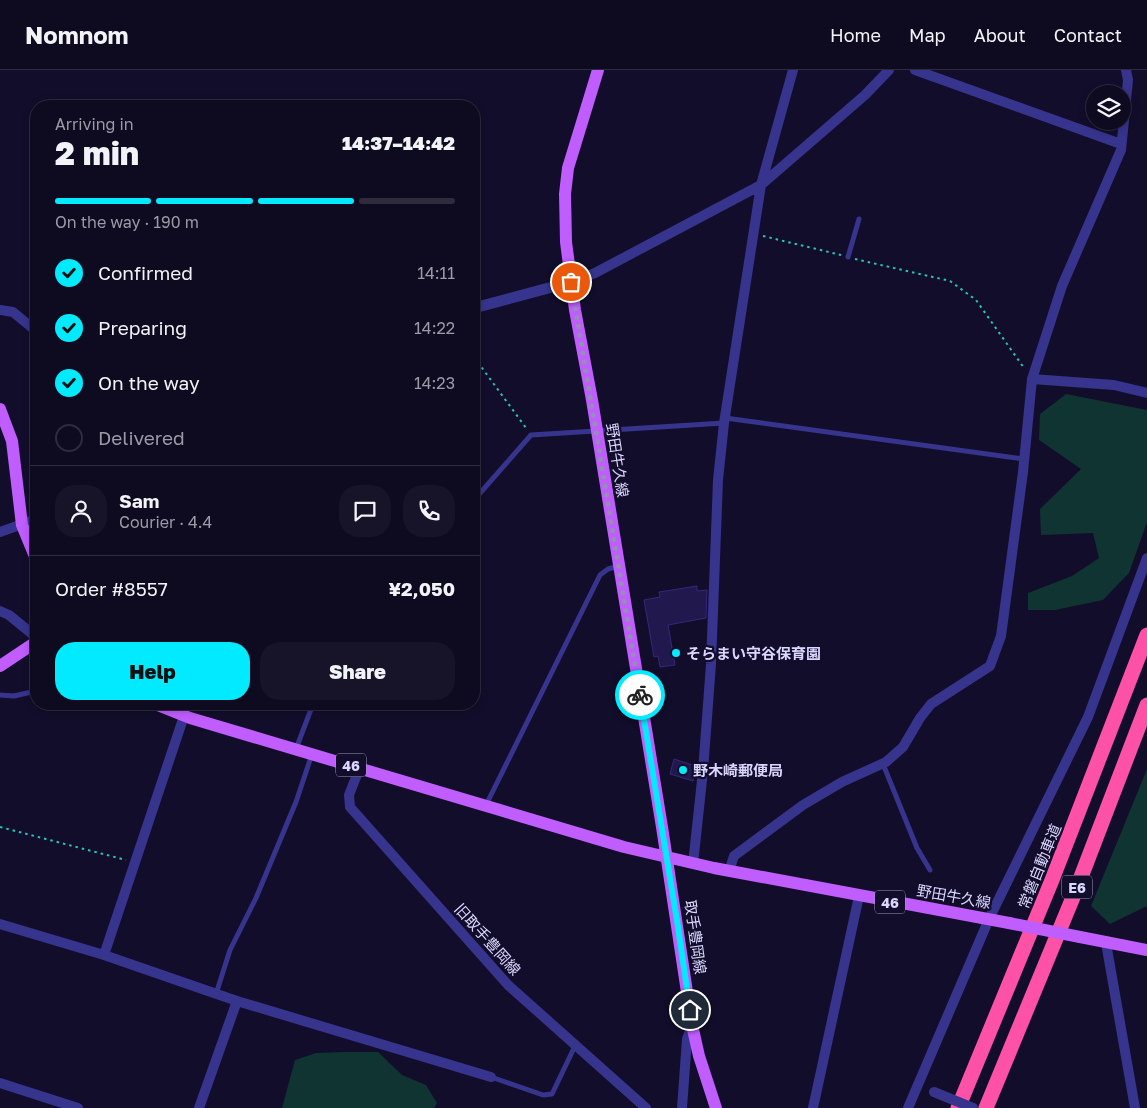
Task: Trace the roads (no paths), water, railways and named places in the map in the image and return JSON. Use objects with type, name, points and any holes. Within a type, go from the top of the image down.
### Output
[{"type":"highway","name":"常磐自動車道","points":[[958,1108],[1052,880],[1147,635]]},
{"type":"highway","name":"E6","points":[[986,1108],[1076,890],[1147,705]]},
{"type":"highway","points":[[949,1108],[1010,983]]},
{"type":"highway","points":[[991,1108],[1004,1067]]},
{"type":"main road","name":"野田牛久線","points":[[598,70],[568,168],[565,194],[565,227],[571,282],[667,858]]},
{"type":"main road","points":[[0,409],[12,441],[22,525],[30,544]]},
{"type":"main road","points":[[0,666],[30,646]]},
{"type":"main road","name":"野田牛久線","points":[[170,710],[184,716],[486,806],[667,858],[1147,950]]},
{"type":"main road","name":"取手豊岡線","points":[[667,858],[692,1025],[699,1056],[716,1108]]},
{"type":"street","points":[[693,864],[704,761],[711,654],[718,480],[725,421],[761,185],[793,70]]},
{"type":"street","points":[[480,306],[571,282],[595,273],[761,185],[865,95],[889,70]]},
{"type":"street","points":[[915,70],[1122,144]]},
{"type":"street","points":[[729,871],[734,856],[802,805],[842,782],[883,763],[903,747],[930,704],[990,666],[1001,636],[1024,459],[1032,379],[1062,286],[1121,150],[1128,80],[1126,70]]},
{"type":"street","points":[[0,310],[13,312],[30,326]]},
{"type":"street","points":[[1032,379],[1114,385],[1147,393]]},
{"type":"street","points":[[0,532],[30,522]]},
{"type":"street","points":[[908,1108],[989,919],[1088,717],[1147,558]]},
{"type":"street","points":[[0,611],[9,615],[30,632]]},
{"type":"street","points":[[104,955],[184,716]]},
{"type":"street","name":"旧取手豊岡線","points":[[360,767],[350,795],[350,807],[508,985],[646,1108]]},
{"type":"street","points":[[813,1108],[859,896]]},
{"type":"street","points":[[0,924],[104,955],[237,1001],[491,1078]]},
{"type":"street","points":[[1106,942],[1136,1108]]},
{"type":"street","points":[[199,1108],[237,1001]]},
{"type":"street","points":[[682,1108],[686,1047],[692,1025]]},
{"type":"street","points":[[0,1083],[78,1108]]},
{"type":"street","points":[[918,1086],[973,1108]]},
{"type":"lane","points":[[848,257],[859,219]]},
{"type":"lane","points":[[480,493],[531,434],[597,432],[725,421],[1024,459]]},
{"type":"lane","points":[[486,806],[600,575],[608,569],[619,566]]},
{"type":"lane","points":[[0,695],[14,696],[30,692]]},
{"type":"lane","points":[[296,749],[311,710]]},
{"type":"lane","points":[[216,994],[230,950],[256,898],[296,802],[312,754]]},
{"type":"lane","points":[[883,763],[917,848],[930,870]]},
{"type":"lane","points":[[491,1078],[542,1095],[552,1094],[575,1046]]},
{"type":"place","name":"そらまい守谷保育園","points":[[676,653]]},
{"type":"place","name":"野木崎郵便局","points":[[683,770]]}]
